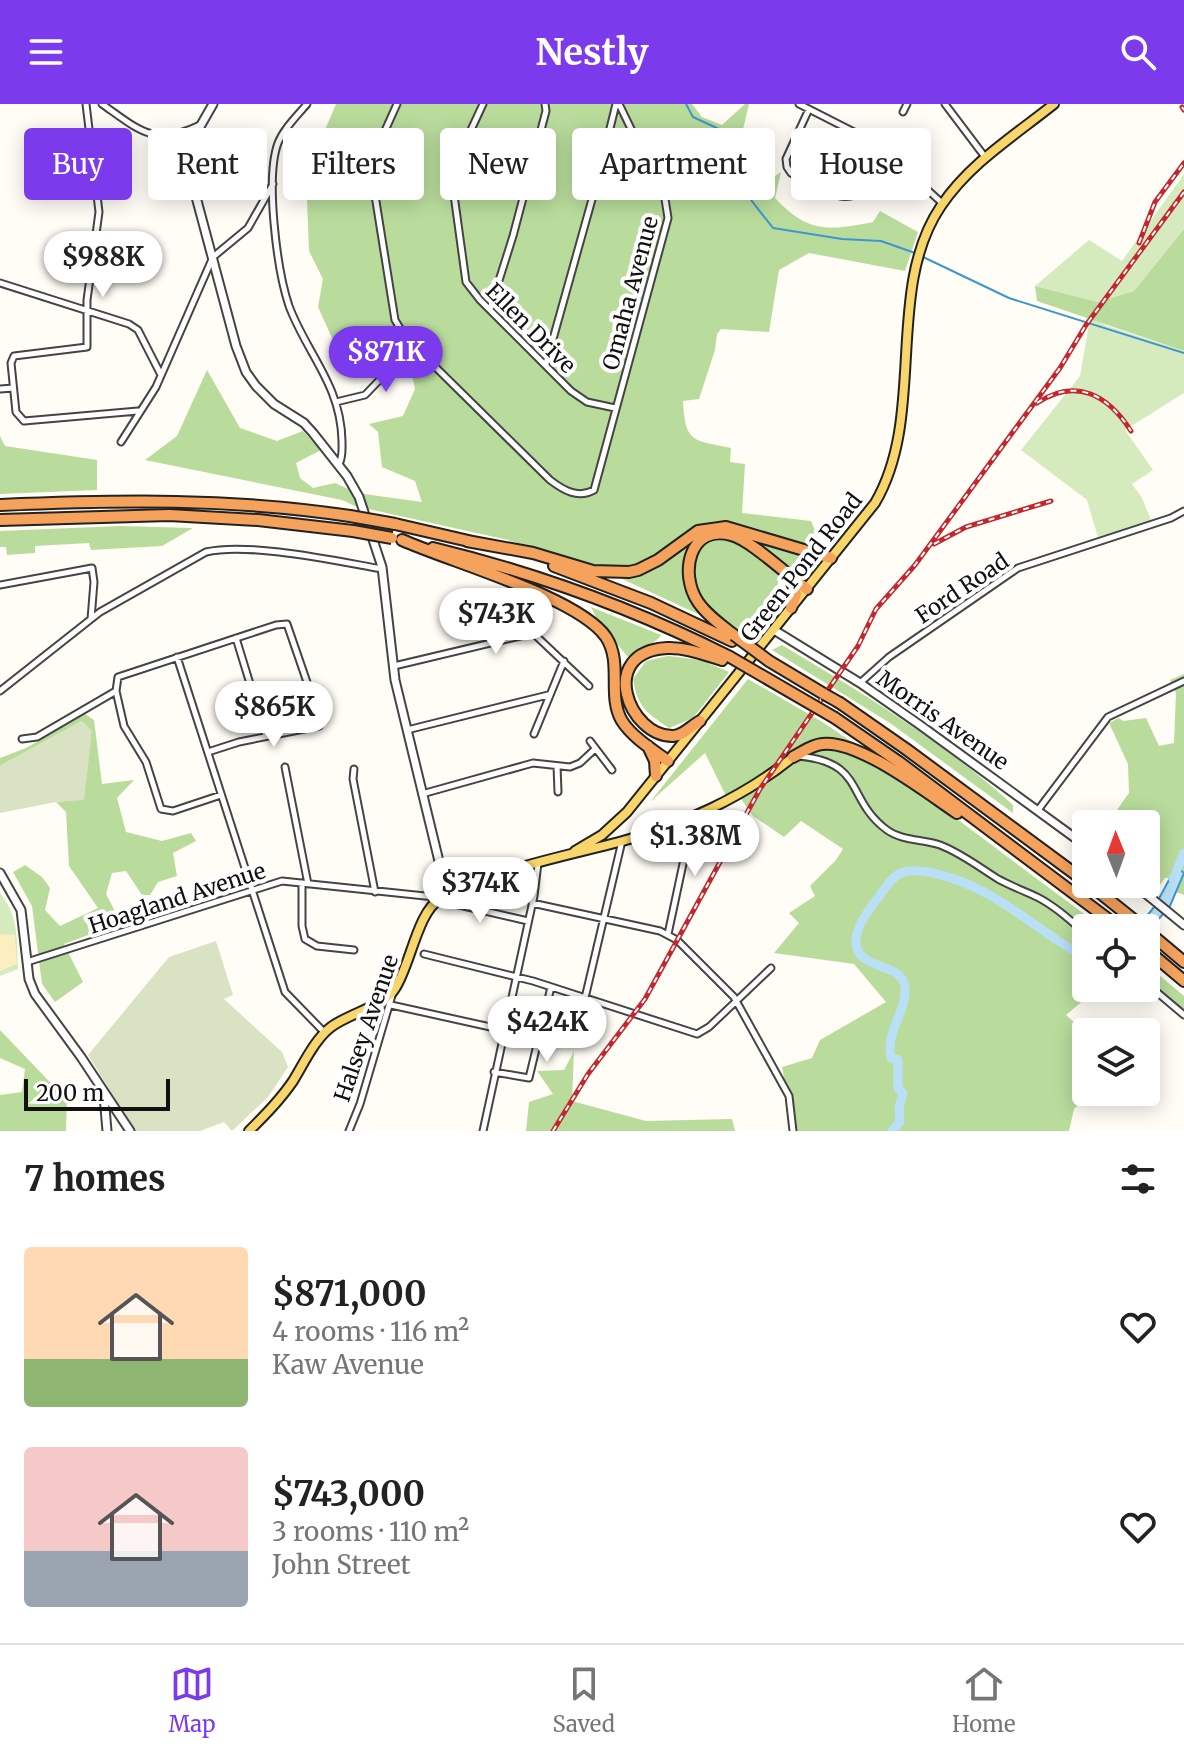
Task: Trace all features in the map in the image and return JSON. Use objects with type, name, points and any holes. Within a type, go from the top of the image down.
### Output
[{"type":"highway","points":[[0,505],[136,500],[289,508],[395,524],[467,541],[593,580],[733,638],[840,703],[1072,872]]},
{"type":"highway","points":[[0,520],[169,515],[245,519],[353,531],[480,559],[574,589],[652,620],[776,682],[835,718],[1041,866],[1102,914]]},
{"type":"highway","points":[[467,541],[511,548],[593,571],[629,572],[658,560],[698,531],[726,527],[831,558]]},
{"type":"highway","points":[[733,638],[693,593],[687,569],[693,548],[701,541],[714,535],[733,535],[807,589]]},
{"type":"highway","points":[[397,539],[551,599],[588,620],[604,636],[613,652],[619,715],[628,729],[668,761]]},
{"type":"highway","points":[[785,573],[795,589],[791,608]]},
{"type":"highway","points":[[700,721],[681,735],[663,734],[653,729],[630,707],[625,689],[628,672],[641,656],[665,648],[726,659]]},
{"type":"highway","points":[[644,742],[653,756],[656,776]]},
{"type":"highway","points":[[793,757],[810,747],[829,744],[865,754],[1041,866]]},
{"type":"highway","points":[[1106,898],[1126,914]]},
{"type":"highway","points":[[1160,941],[1184,962]]},
{"type":"highway","points":[[1160,961],[1184,981]]},
{"type":"main road","name":"Green Pond Road","points":[[575,851],[610,829],[656,776],[875,503],[892,466],[900,427],[918,261],[923,244],[943,204],[965,175],[1049,106]]},
{"type":"main road","points":[[444,898],[457,890],[538,863],[622,841],[693,815],[761,783],[793,757]]},
{"type":"main road","name":"Halsey Avenue","points":[[393,992],[431,906],[444,898]]},
{"type":"main road","points":[[249,1131],[279,1101],[324,1032],[393,992]]},
{"type":"street","points":[[86,104],[99,212],[87,309],[87,347],[14,356],[11,363],[16,412],[24,421],[138,411]]},
{"type":"street","points":[[102,104],[131,125],[148,131]]},
{"type":"street","points":[[199,128],[213,104]]},
{"type":"street","points":[[307,104],[278,143],[274,163],[275,239],[283,286],[294,318],[328,379],[336,402],[342,436],[339,464]]},
{"type":"street","points":[[336,402],[365,395],[413,345],[393,312],[370,171],[373,153],[397,104]]},
{"type":"street","name":"Ellen Drive","points":[[483,104],[451,173],[466,282],[571,391],[587,402],[615,408]]},
{"type":"street","points":[[490,309],[516,223],[546,111],[545,104]]},
{"type":"street","points":[[546,365],[617,104]]},
{"type":"street","name":"Omaha Avenue","points":[[413,345],[561,489],[587,494],[594,490],[668,211],[617,104]]},
{"type":"street","points":[[799,104],[843,128]]},
{"type":"street","points":[[903,112],[907,104]]},
{"type":"street","points":[[945,104],[985,157]]},
{"type":"street","points":[[800,128],[809,109]]},
{"type":"street","points":[[194,128],[200,125]]},
{"type":"street","points":[[791,148],[786,159],[791,173]]},
{"type":"street","points":[[121,442],[156,387],[213,257],[248,228],[274,183]]},
{"type":"street","points":[[931,193],[943,204]]},
{"type":"street","points":[[197,200],[236,346],[246,372],[274,404],[304,423],[339,464],[359,497],[382,569],[393,666],[445,886],[444,898]]},
{"type":"street","points":[[0,283],[118,319],[138,330],[160,374]]},
{"type":"street","points":[[0,389],[13,388]]},
{"type":"street","name":"Ford Road","points":[[860,683],[889,657],[1018,568],[1175,517],[1184,511]]},
{"type":"street","points":[[0,691],[91,620],[197,556],[216,550],[275,553],[382,569]]},
{"type":"street","points":[[0,585],[92,568],[91,620]]},
{"type":"street","points":[[208,752],[319,725],[320,720],[287,624],[282,623],[120,675],[116,682],[124,726],[146,762],[161,809],[173,811],[221,795]]},
{"type":"street","name":"Morris Avenue","points":[[774,630],[860,683],[1072,836]]},
{"type":"street","points":[[393,666],[529,633],[539,636],[589,686]]},
{"type":"street","points":[[236,638],[266,736]]},
{"type":"street","points":[[177,657],[285,992],[324,1032]]},
{"type":"street","points":[[534,734],[564,661]]},
{"type":"street","points":[[1038,810],[1108,717],[1184,681]]},
{"type":"street","points":[[22,739],[37,737],[116,691]]},
{"type":"street","points":[[407,730],[548,695]]},
{"type":"street","points":[[590,741],[612,770]]},
{"type":"street","points":[[422,794],[533,763],[570,767],[580,763],[595,749]]},
{"type":"street","points":[[793,757],[826,760],[838,766],[869,812],[890,832],[938,844],[959,854],[997,879],[1047,903],[1072,923]]},
{"type":"street","points":[[557,766],[558,792]]},
{"type":"street","points":[[285,767],[305,884],[302,926],[305,939],[317,946],[354,950]]},
{"type":"street","points":[[354,769],[353,779],[375,892]]},
{"type":"street","points":[[668,934],[693,815]]},
{"type":"street","points":[[585,998],[622,841]]},
{"type":"street","points":[[483,1131],[538,863]]},
{"type":"street","points":[[0,873],[21,910],[27,962],[35,994],[130,1131]]},
{"type":"street","name":"Hoagland Avenue","points":[[27,962],[282,881],[444,898],[455,904],[528,921]]},
{"type":"street","points":[[1151,898],[1184,925]]},
{"type":"street","points":[[532,903],[668,934],[712,974],[736,1002],[789,1096],[793,1131]]},
{"type":"street","points":[[424,954],[516,976],[697,1034],[771,968]]},
{"type":"street","points":[[494,1072],[529,1078],[551,987]]},
{"type":"street","name":"Halsey Avenue","points":[[349,1131],[393,992]]},
{"type":"street","points":[[1160,995],[1184,1015]]},
{"type":"street","points":[[391,1005],[504,1030]]},
{"type":"street","points":[[104,1093],[107,1131]]},
{"type":"street","points":[[106,1118],[118,1111]]},
{"type":"green space","points":[[336,104],[692,104],[702,117],[722,125],[745,104],[749,104],[743,128],[572,128],[572,200],[775,198],[798,218],[819,226],[830,228],[873,222],[880,211],[918,232],[905,271],[809,253],[779,270],[769,332],[721,329],[699,399],[683,401],[689,432],[700,441],[731,448],[730,462],[745,464],[742,513],[811,521],[820,542],[779,578],[771,616],[752,639],[620,578],[508,540],[355,506],[342,500],[145,460],[177,436],[207,370],[240,428],[277,441],[303,431],[321,450],[296,463],[300,478],[313,488],[335,483],[357,493],[422,502],[415,481],[382,467],[378,432],[369,424],[403,416],[415,389],[401,324],[347,354],[337,349],[318,307],[323,279],[309,251],[307,200],[424,200],[424,128],[326,128]]},
{"type":"green space","points":[[781,172],[775,198],[775,176]]},
{"type":"green space","points":[[1184,174],[1184,229],[1134,291],[1098,302],[1035,286],[1089,240],[1122,261]]},
{"type":"green space","points":[[1184,229],[1184,351],[1037,301],[1035,286],[1098,302],[1134,291]]},
{"type":"green space","points":[[1090,318],[1184,351],[1184,393],[1125,430],[1153,470],[1132,484],[1142,498],[1154,528],[1099,541],[1087,500],[1021,450],[1080,376]]},
{"type":"green space","points":[[0,436],[5,446],[97,460],[97,490],[0,494]]},
{"type":"green space","points":[[120,526],[193,528],[162,546],[91,550],[89,543],[35,546],[35,553],[7,555],[6,547],[0,547],[0,531]]},
{"type":"green space","points":[[591,607],[661,635],[628,657],[598,621]]},
{"type":"green space","points":[[782,645],[931,739],[1013,805],[1013,813],[890,723],[772,650]]},
{"type":"green space","points":[[668,656],[701,660],[729,672],[693,718],[669,728],[644,708],[633,679],[646,661]]},
{"type":"green space","points":[[1184,674],[1184,895],[1173,891],[1176,878],[1165,878],[1160,885],[1160,810],[1117,810],[1129,793],[1128,764],[1109,723],[1119,718],[1123,721],[1146,718],[1159,746],[1174,743],[1176,693],[1170,680]]},
{"type":"green space","points":[[748,679],[824,723],[871,755],[1084,914],[1072,914],[1072,1002],[1081,1002],[1066,1015],[1072,1020],[1072,1106],[1077,1106],[1069,1131],[794,1131],[782,1067],[812,1058],[820,1040],[886,1002],[854,964],[774,953],[799,923],[789,913],[815,896],[810,886],[843,849],[801,821],[784,837],[753,816],[739,796],[729,802],[705,753],[650,802]]},
{"type":"green space","points":[[85,714],[94,720],[102,784],[134,780],[117,798],[126,832],[162,841],[191,833],[196,841],[173,853],[177,876],[158,882],[150,895],[142,895],[126,871],[112,873],[106,894],[121,923],[64,944],[83,982],[55,1002],[42,984],[32,906],[13,872],[25,865],[42,877],[50,888],[45,910],[60,926],[98,908],[69,866],[66,812],[56,802],[84,799],[82,721],[0,766],[0,758],[26,748]]},
{"type":"green space","points":[[82,721],[92,731],[84,800],[0,813],[0,766]]},
{"type":"green space","points":[[0,893],[14,920],[18,969],[0,976]]},
{"type":"green space","points":[[216,941],[233,995],[224,999],[282,1052],[288,1067],[268,1097],[232,1131],[224,1122],[200,1131],[135,1131],[88,1055],[169,957]]},
{"type":"green space","points":[[1160,976],[1184,996],[1184,1020],[1160,999]]},
{"type":"green space","points":[[0,1030],[67,1100],[66,1131],[0,1131],[0,1095],[22,1092],[25,1069],[0,1058]]},
{"type":"green space","points":[[574,1051],[572,1101],[646,1121],[732,1119],[735,1131],[526,1131],[529,1102],[553,1094],[537,1071],[564,1070]]},
{"type":"sand","points":[[0,934],[15,935],[17,964],[0,971]]},
{"type":"water","points":[[1176,867],[1184,873],[1170,906],[1160,918],[1160,914],[1148,914]]},
{"type":"waterway","points":[[686,104],[693,117],[719,129],[739,182],[773,228],[842,239],[881,241],[915,253]]},
{"type":"waterway","points":[[921,256],[1009,298],[1184,353]]},
{"type":"waterway","points":[[1173,879],[1184,853]]},
{"type":"waterway","points":[[892,1131],[900,1122],[899,1108],[903,1093],[898,1088],[898,1060],[891,1058],[890,1049],[905,987],[896,973],[863,957],[856,941],[864,918],[895,877],[906,871],[921,871],[955,879],[995,898],[1072,949]]},
{"type":"railway","points":[[1139,243],[1155,202],[1184,163]]},
{"type":"railway","points":[[553,1131],[588,1074],[645,999],[760,789],[858,646],[876,609],[915,565],[1184,192]]},
{"type":"railway","points":[[1037,403],[1065,391],[1090,394],[1112,408],[1131,431]]},
{"type":"railway","points":[[934,544],[966,527],[1051,501]]}]
